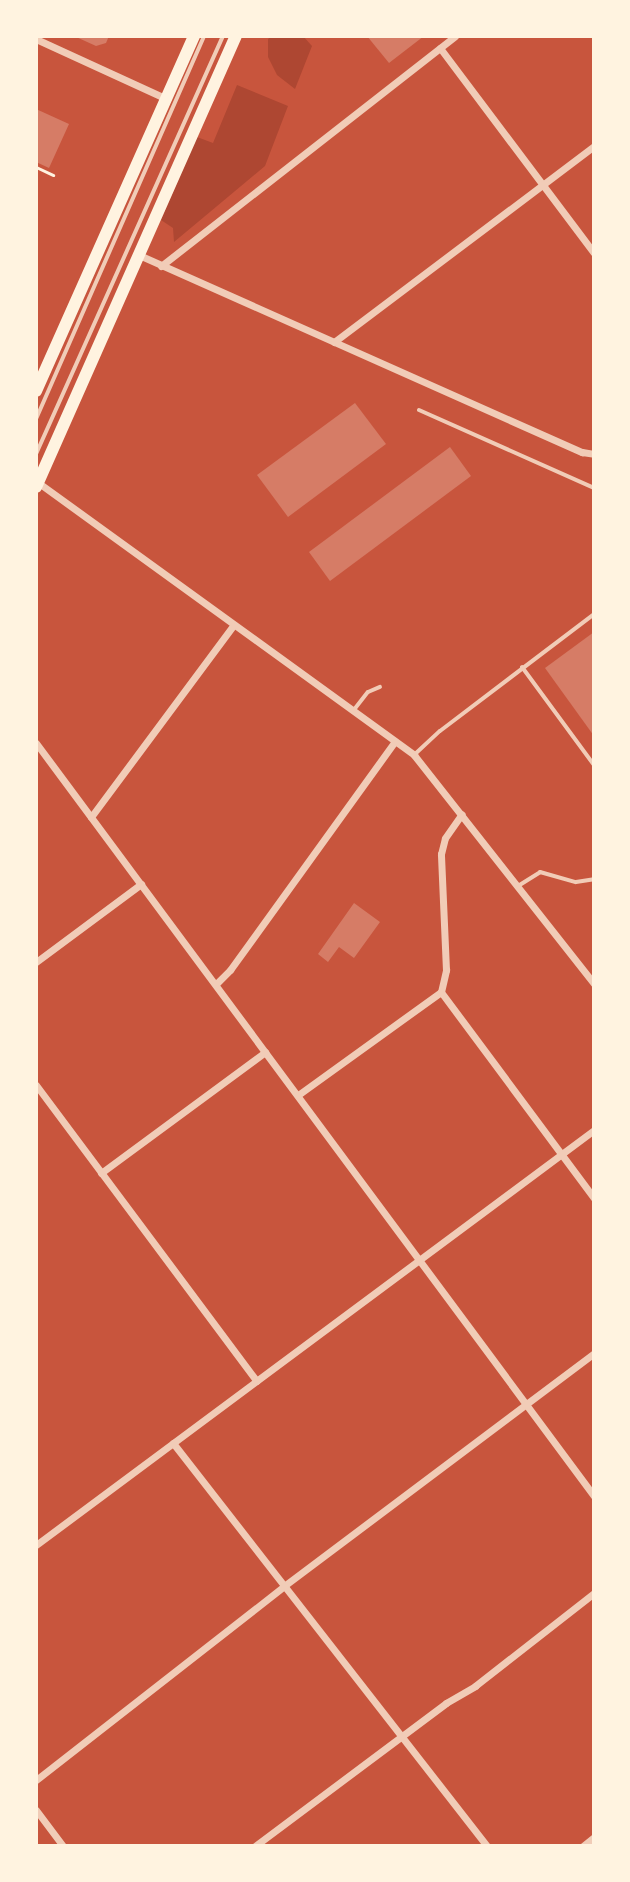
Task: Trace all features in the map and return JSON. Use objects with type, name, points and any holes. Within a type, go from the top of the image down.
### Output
[{"type":"main road","points":[[36,391],[194,36]]},
{"type":"main road","points":[[37,484],[236,36]]},
{"type":"main road","points":[[36,361],[57,343]]},
{"type":"street","points":[[161,266],[455,36]]},
{"type":"street","points":[[36,39],[167,99]]},
{"type":"street","points":[[440,48],[594,253]]},
{"type":"street","points":[[334,342],[594,146]]},
{"type":"street","points":[[137,254],[582,452],[594,454]]},
{"type":"street","points":[[37,484],[414,755],[594,984]]},
{"type":"street","points":[[91,817],[233,626]]},
{"type":"street","points":[[216,984],[230,970],[395,741]]},
{"type":"street","points":[[36,743],[594,1496]]},
{"type":"street","points":[[298,1095],[441,992],[446,970],[441,854],[445,838],[462,814]]},
{"type":"street","points":[[36,962],[141,884]]},
{"type":"street","points":[[441,992],[594,1198]]},
{"type":"street","points":[[101,1173],[265,1052]]},
{"type":"street","points":[[36,1085],[257,1381]]},
{"type":"street","points":[[36,1545],[594,1130]]},
{"type":"street","points":[[36,1780],[284,1586],[594,1353]]},
{"type":"street","points":[[173,1443],[487,1846]]},
{"type":"street","points":[[255,1846],[475,1686],[594,1593]]},
{"type":"street","points":[[36,1810],[63,1846]]},
{"type":"street","points":[[583,1846],[594,1837]]},
{"type":"lane","points":[[36,419],[204,36]]},
{"type":"lane","points":[[36,454],[223,36]]},
{"type":"lane","points":[[419,410],[594,488]]},
{"type":"lane","points":[[414,755],[522,667],[594,614]]},
{"type":"lane","points":[[522,667],[594,765]]},
{"type":"lane","points":[[353,712],[368,692],[380,687]]},
{"type":"lane","points":[[518,886],[540,872],[576,882],[594,879]]},
{"type":"path","points":[[36,167],[53,175]]},
{"type":"shaded area","points":[[272,36],[303,36],[312,46],[295,89],[277,75],[268,57],[268,39]]},
{"type":"shaded area","points":[[237,85],[288,106],[265,166],[174,242],[173,228],[161,220],[197,137],[213,143]]},
{"type":"building","points":[[74,36],[109,36],[106,43],[96,46]]},
{"type":"building","points":[[367,36],[424,36],[389,63]]},
{"type":"building","points":[[36,109],[69,124],[49,168],[36,162]]},
{"type":"building","points":[[355,403],[386,444],[288,517],[257,475]]},
{"type":"building","points":[[450,447],[471,476],[330,581],[309,552]]},
{"type":"building","points":[[594,632],[594,736],[545,668]]},
{"type":"building","points":[[354,903],[380,922],[354,958],[339,947],[328,962],[318,954]]}]
